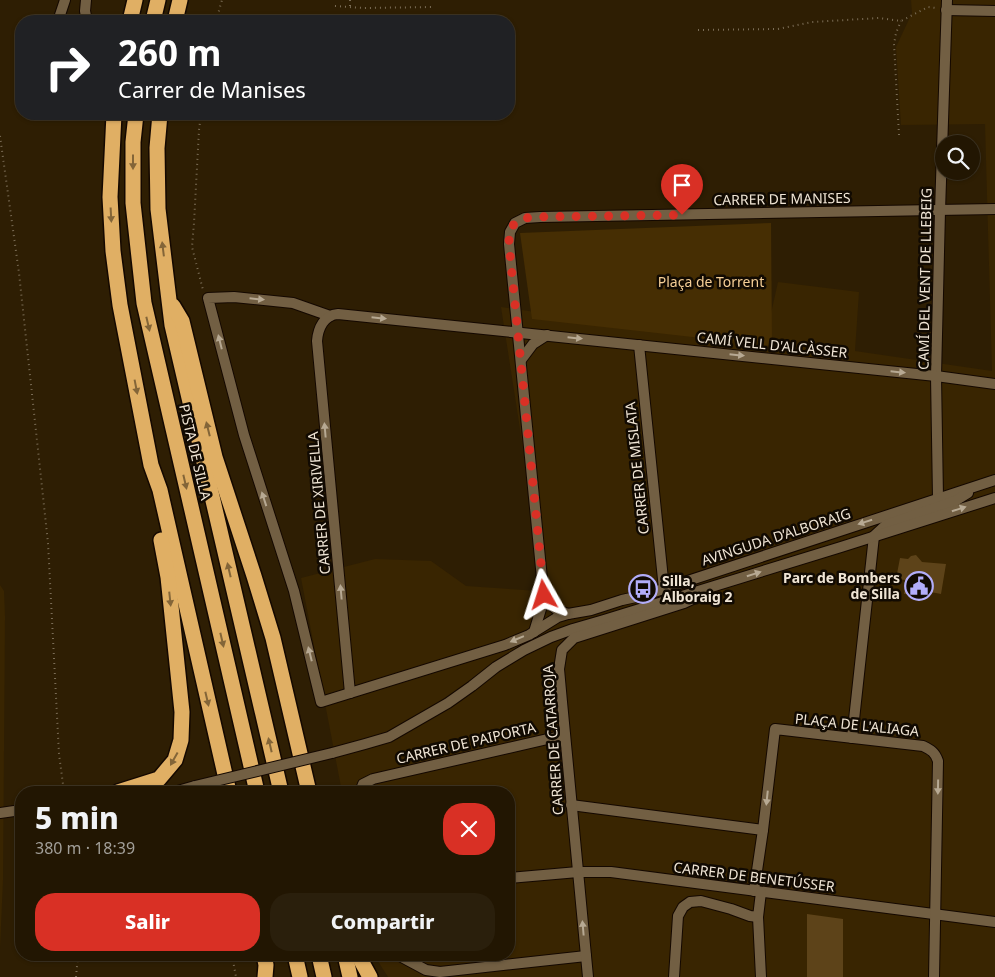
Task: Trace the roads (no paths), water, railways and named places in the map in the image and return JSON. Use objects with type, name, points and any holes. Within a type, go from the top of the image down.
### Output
[{"type":"highway","points":[[132,15],[136,0]]},
{"type":"highway","points":[[154,15],[158,0]]},
{"type":"highway","points":[[176,15],[180,0]]},
{"type":"highway","points":[[113,120],[110,197],[113,252],[120,305],[151,465],[152,491],[168,577],[182,712],[181,740],[176,760],[159,779],[137,786]]},
{"type":"highway","name":"PISTA DE SILLA","points":[[136,120],[133,203],[144,303],[256,786]]},
{"type":"highway","name":"PISTA DE SILLA","points":[[159,120],[157,148],[158,209],[172,325],[280,786]]},
{"type":"highway","points":[[168,297],[182,321],[215,457],[273,638],[308,786]]},
{"type":"highway","points":[[151,465],[160,490],[227,786]]},
{"type":"highway","points":[[265,961],[265,977]]},
{"type":"highway","points":[[296,961],[300,977]]},
{"type":"highway","points":[[320,961],[324,977]]},
{"type":"highway","points":[[346,961],[350,977]]},
{"type":"highway","points":[[361,961],[370,977]]},
{"type":"street","points":[[60,15],[65,0]]},
{"type":"street","points":[[86,0],[86,15]]},
{"type":"street","points":[[946,5],[995,11]]},
{"type":"street","name":"CAMÍ DEL VENT DE LLEBEIG","points":[[938,498],[936,376],[946,5]]},
{"type":"street","name":"CARRER DE MANISES","points":[[518,332],[509,244],[512,226],[519,220],[540,217],[995,209]]},
{"type":"street","points":[[330,316],[293,303],[234,297],[208,298],[244,435],[294,591],[321,702],[496,648],[534,632],[551,620],[568,614],[591,610],[645,595]]},
{"type":"street","name":"CAMÍ VELL D'ALCÀSSER","points":[[330,316],[342,314],[936,376],[995,384]]},
{"type":"street","name":"CARRER DE XIRIVELLA","points":[[330,316],[320,326],[317,341],[350,693]]},
{"type":"street","points":[[518,332],[544,599],[534,632]]},
{"type":"street","points":[[520,360],[533,344],[547,335]]},
{"type":"street","name":"CARRER DE MISLATA","points":[[639,345],[664,589]]},
{"type":"street","name":"AVINGUDA D’ALBORAIG","points":[[573,629],[600,612],[645,595],[995,480]]},
{"type":"street","name":"AVINGUDA D’ALBORAIG","points":[[874,536],[886,525],[955,501],[977,486]]},
{"type":"street","name":"AVINGUDA D’ALBORAIG","points":[[573,629],[995,498]]},
{"type":"street","points":[[852,738],[874,536]]},
{"type":"street","name":"CARRER DE CATARROJA","points":[[588,977],[565,735],[560,669],[562,650],[574,638],[684,603],[727,582]]},
{"type":"street","points":[[544,599],[551,606],[568,614]]},
{"type":"street","points":[[195,786],[332,753],[389,737],[448,703],[496,667],[524,650],[573,629]]},
{"type":"street","name":"PLAÇA DE L'ALIAGA","points":[[761,977],[758,891],[775,729],[923,746],[936,754],[938,761],[934,977]]},
{"type":"street","name":"CARRER DE PAIPORTA","points":[[362,786],[373,779],[565,735]]},
{"type":"street","points":[[572,804],[763,830]]},
{"type":"street","points":[[0,813],[15,811]]},
{"type":"street","name":"CARRER DE BENETÚSSER","points":[[515,877],[578,872],[611,872],[995,922]]},
{"type":"street","points":[[674,977],[678,916],[683,907],[690,902],[702,901],[758,917]]},
{"type":"street","points":[[409,961],[426,970],[440,972],[586,956]]},
{"type":"place","name":"Parc de Bombers de Silla","points":[[919,586]]},
{"type":"place","name":"Silla, Alboraig 2","points":[[643,589]]},
{"type":"park label","name":"Plaça de Torrent","points":[[711,282]]}]
